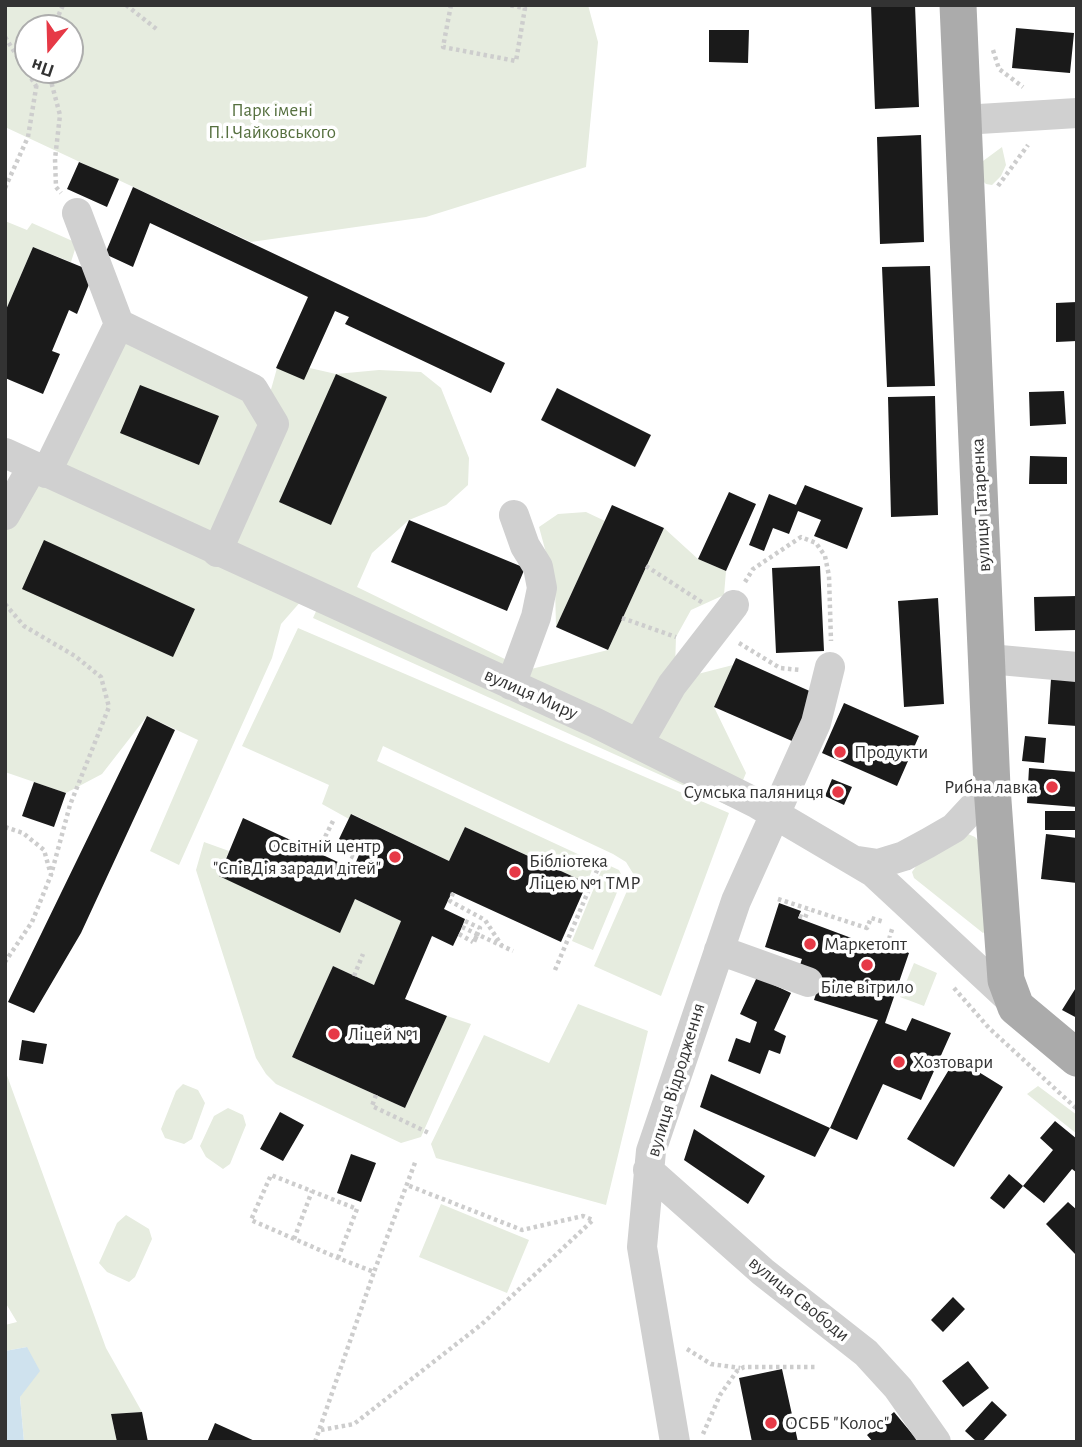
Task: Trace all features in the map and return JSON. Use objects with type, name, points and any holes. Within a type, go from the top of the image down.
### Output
[{"type":"main road","name":"вулиця Татаренка","points":[[958,5],[989,659],[992,788],[1006,980],[1014,1003]]},
{"type":"main road","points":[[1014,1003],[1077,1058]]},
{"type":"street","points":[[963,120],[1077,113]]},
{"type":"street","points":[[77,213],[119,324],[253,389],[274,424],[216,552]]},
{"type":"street","points":[[5,515],[39,469],[119,324]]},
{"type":"street","name":"вулиця Миру","points":[[5,453],[638,744],[774,813],[858,861],[914,908],[1014,1003]]},
{"type":"street","points":[[511,685],[536,617],[542,588],[538,567],[525,546],[514,515]]},
{"type":"street","points":[[638,744],[672,685],[734,605]]},
{"type":"street","points":[[989,659],[1077,667]]},
{"type":"street","name":"вулиця Відродження","points":[[675,1442],[642,1247],[650,1151],[719,950],[774,813],[816,723],[830,667]]},
{"type":"street","points":[[858,861],[878,864],[904,856],[928,843],[954,828],[992,788]]},
{"type":"street","points":[[719,950],[808,982]]},
{"type":"street","name":"вулиця Свободи","points":[[648,1170],[763,1272],[866,1353],[898,1388],[936,1442]]},
{"type":"path","points":[[127,5],[159,31]]},
{"type":"path","points":[[451,5],[443,47],[516,61],[525,8],[508,5]]},
{"type":"path","points":[[5,37],[36,86],[28,138],[5,188]]},
{"type":"path","points":[[990,40],[999,69],[1015,84],[1028,89]]},
{"type":"path","points":[[52,84],[60,115],[55,159],[56,187],[77,213]]},
{"type":"path","points":[[990,193],[1005,179],[1029,143],[1041,143]]},
{"type":"path","points":[[734,605],[754,569],[801,537],[816,543],[825,556],[829,576],[830,667]]},
{"type":"path","points":[[646,566],[704,604],[705,614]]},
{"type":"path","points":[[5,604],[24,626],[75,656],[101,677],[109,707],[70,805],[51,875],[32,922],[5,962]]},
{"type":"path","points":[[333,821],[323,843],[357,859]]},
{"type":"path","points":[[5,827],[23,833],[44,850],[51,875]]},
{"type":"path","points":[[555,970],[603,856]]},
{"type":"path","points":[[453,893],[450,901],[485,920],[502,946]]},
{"type":"path","points":[[778,899],[867,928],[871,918],[901,928]]},
{"type":"path","points":[[799,916],[805,918],[808,910]]},
{"type":"path","points":[[465,920],[481,928],[474,942]]},
{"type":"path","points":[[887,946],[894,925]]},
{"type":"path","points":[[462,927],[513,951]]},
{"type":"path","points":[[458,934],[474,942]]},
{"type":"path","points":[[474,942],[477,935]]},
{"type":"path","points":[[354,976],[363,954]]},
{"type":"path","points":[[376,1095],[372,1106],[429,1133]]},
{"type":"path","points":[[315,1442],[416,1160]]},
{"type":"path","points":[[338,1258],[358,1209],[271,1175],[251,1220],[338,1258],[374,1272]]},
{"type":"path","points":[[321,1430],[354,1424],[482,1324],[593,1220],[583,1216],[522,1230],[407,1185]]},
{"type":"path","points":[[294,1239],[312,1191]]},
{"type":"path","points":[[681,1344],[711,1364],[815,1367]]},
{"type":"path","points":[[701,1441],[720,1395],[737,1371],[744,1367]]},
{"type":"green space","name":"Парк імені П.І.Чайковського","points":[[5,5],[588,5],[598,42],[586,167],[426,217],[251,242],[5,127]]},
{"type":"green space","points":[[1002,147],[1006,165],[1001,176],[992,185],[986,184],[981,179],[983,161]]},
{"type":"green space","points":[[5,221],[27,230],[32,223],[77,243],[71,262],[33,247],[5,312]]},
{"type":"green space","points":[[119,340],[243,398],[263,418],[279,361],[336,374],[379,370],[421,372],[441,388],[469,458],[468,485],[446,505],[409,520],[372,553],[357,587],[511,662],[506,675],[59,471]]},
{"type":"green space","points":[[38,477],[302,600],[281,624],[272,658],[179,865],[150,851],[198,740],[147,716],[102,774],[66,793],[5,772],[5,487]]},
{"type":"green space","points":[[586,512],[605,521],[556,627],[555,586],[539,527],[558,514]]},
{"type":"green space","points":[[664,528],[698,559],[726,571],[724,595],[691,610],[676,637],[675,668],[633,734],[521,681],[527,670],[608,650]]},
{"type":"green space","points":[[318,607],[734,795],[729,806],[313,618]]},
{"type":"green space","points":[[298,628],[729,813],[661,996],[594,966],[634,875],[626,862],[613,854],[383,746],[377,761],[595,862],[587,883],[465,827],[449,861],[352,814],[349,819],[322,804],[329,785],[242,746]]},
{"type":"green space","points":[[733,665],[714,707],[746,773],[741,785],[651,742],[686,677]]},
{"type":"green space","points":[[968,834],[981,844],[986,931],[983,933],[914,878],[912,872],[917,865]]},
{"type":"green space","points":[[204,842],[229,851],[219,876],[355,899],[401,921],[374,985],[333,966],[292,1057],[405,1108],[447,1016],[471,1024],[421,1137],[401,1143],[276,1084],[266,1074],[256,1058],[196,870]]},
{"type":"green space","points":[[608,865],[619,870],[623,878],[593,950],[572,941],[601,871]]},
{"type":"green space","points":[[914,963],[937,973],[924,1006],[900,997]]},
{"type":"green space","points":[[578,1004],[648,1031],[606,1205],[436,1158],[431,1144],[484,1035],[549,1063]]},
{"type":"green space","points":[[5,1070],[106,1348],[142,1412],[111,1414],[117,1442],[24,1442],[20,1397],[27,1347],[5,1351],[5,1325],[17,1322],[5,1302]]},
{"type":"green space","points":[[183,1084],[198,1090],[205,1103],[192,1139],[184,1144],[165,1138],[161,1129],[176,1091]]},
{"type":"green space","points":[[1038,1086],[1077,1115],[1077,1134],[1027,1094]]},
{"type":"green space","points":[[228,1108],[243,1115],[246,1125],[230,1164],[223,1169],[206,1157],[200,1146],[214,1116]]},
{"type":"green space","points":[[441,1204],[529,1240],[507,1293],[419,1257]]},
{"type":"green space","points":[[126,1215],[149,1229],[152,1239],[135,1277],[129,1282],[107,1272],[99,1263],[117,1223]]},
{"type":"water","points":[[27,1347],[40,1371],[20,1397],[24,1442],[5,1442],[5,1351]]},
{"type":"building","points":[[871,5],[915,5],[919,107],[875,109]]},
{"type":"building","points":[[1016,28],[1074,33],[1070,73],[1012,68]]},
{"type":"building","points":[[709,30],[749,30],[748,63],[709,62]]},
{"type":"building","points":[[921,135],[924,242],[880,244],[877,137]]},
{"type":"building","points":[[79,162],[119,179],[107,207],[67,189]]},
{"type":"building","points":[[133,187],[505,363],[491,393],[345,324],[349,317],[335,311],[304,380],[276,368],[308,297],[150,223],[133,267],[105,254]]},
{"type":"building","points":[[33,247],[94,272],[77,314],[69,310],[52,351],[60,354],[43,394],[5,378],[5,312]]},
{"type":"building","points":[[930,266],[935,386],[887,387],[882,267]]},
{"type":"building","points":[[1077,302],[1077,341],[1056,342],[1056,303]]},
{"type":"building","points":[[336,374],[387,397],[331,525],[279,502]]},
{"type":"building","points":[[140,385],[219,416],[199,465],[120,433]]},
{"type":"building","points":[[557,388],[651,435],[635,467],[541,420]]},
{"type":"building","points":[[1064,391],[1066,424],[1030,426],[1029,392]]},
{"type":"building","points":[[935,396],[938,515],[891,517],[888,397]]},
{"type":"building","points":[[1030,456],[1067,457],[1067,484],[1029,484]]},
{"type":"building","points":[[805,485],[863,508],[847,549],[814,536],[821,520],[798,511],[789,534],[773,528],[764,551],[749,545],[769,494],[796,505]]},
{"type":"building","points":[[729,492],[756,504],[726,571],[698,559]]},
{"type":"building","points":[[612,505],[664,528],[608,650],[556,627]]},
{"type":"building","points":[[409,520],[525,568],[507,611],[391,562]]},
{"type":"building","points":[[44,540],[195,609],[173,657],[22,589]]},
{"type":"building","points":[[820,566],[824,651],[776,653],[772,568]]},
{"type":"building","points":[[1077,596],[1077,630],[1035,631],[1034,597]]},
{"type":"building","points":[[938,598],[944,704],[904,707],[898,601]]},
{"type":"building","points":[[736,658],[814,693],[792,741],[714,707]]},
{"type":"building","points":[[1051,679],[1077,680],[1077,726],[1048,724]]},
{"type":"building","points":[[844,703],[919,736],[897,786],[822,753]]},
{"type":"building","points":[[147,716],[175,730],[81,933],[34,1013],[8,1002]]},
{"type":"building","points":[[1025,736],[1046,738],[1044,763],[1022,761]]},
{"type":"building","name":"Рибна лавка","points":[[1029,768],[1077,772],[1077,807],[1027,803]]},
{"type":"building","name":"Сумська паляниця","points":[[832,779],[852,787],[844,805],[825,796]]},
{"type":"building","points":[[34,782],[66,793],[54,827],[22,816]]},
{"type":"building","points":[[1045,811],[1077,811],[1077,830],[1045,830]]},
{"type":"building","points":[[351,814],[449,861],[465,827],[587,883],[561,942],[452,892],[444,909],[465,919],[462,927],[453,946],[432,936],[405,999],[447,1016],[405,1108],[292,1057],[333,966],[374,985],[401,921],[355,899],[340,933],[219,876],[243,818],[353,869],[361,850],[339,839]]},
{"type":"building","points":[[1046,834],[1077,838],[1077,883],[1041,879]]},
{"type":"building","points":[[779,903],[801,911],[798,918],[870,945],[871,940],[909,953],[885,1023],[906,1031],[912,1018],[951,1033],[921,1100],[883,1084],[857,1140],[830,1128],[878,1020],[814,1000],[821,979],[798,971],[802,959],[765,947]]},
{"type":"building","points":[[757,977],[791,993],[774,1030],[786,1036],[780,1054],[769,1050],[760,1074],[728,1061],[736,1038],[750,1043],[757,1022],[740,1014]]},
{"type":"building","points":[[1077,986],[1077,1018],[1062,1010]]},
{"type":"building","points":[[22,1040],[47,1044],[43,1064],[19,1060]]},
{"type":"building","points":[[956,1058],[1003,1087],[954,1167],[907,1139]]},
{"type":"building","points":[[711,1074],[830,1128],[815,1157],[700,1107]]},
{"type":"building","points":[[280,1112],[304,1125],[283,1161],[260,1149]]},
{"type":"building","points":[[1055,1121],[1077,1139],[1077,1173],[1072,1169],[1044,1203],[1023,1186],[1053,1150],[1040,1138]]},
{"type":"building","points":[[694,1129],[765,1176],[748,1204],[684,1160]]},
{"type":"building","points":[[351,1154],[376,1163],[361,1202],[337,1193]]},
{"type":"building","points":[[1009,1174],[1023,1186],[1004,1209],[990,1198]]},
{"type":"building","points":[[1068,1202],[1077,1210],[1077,1256],[1046,1224]]},
{"type":"building","points":[[953,1297],[965,1309],[943,1332],[931,1320]]},
{"type":"building","points":[[968,1361],[989,1388],[963,1407],[942,1381]]},
{"type":"building","name":"ОСББ \"Колос\"","points":[[782,1369],[798,1442],[752,1442],[739,1378]]},
{"type":"building","points":[[992,1401],[1007,1415],[982,1442],[977,1442],[965,1431]]},
{"type":"building","points":[[142,1412],[148,1442],[117,1442],[111,1414]]},
{"type":"building","points":[[894,1412],[919,1442],[873,1442],[867,1435]]},
{"type":"building","points":[[215,1423],[257,1442],[207,1442]]},
{"type":"place","name":"Продукти","points":[[840,752]]},
{"type":"place","name":"Рибна лавка","points":[[1052,787]]},
{"type":"place","name":"Сумська паляниця","points":[[838,792]]},
{"type":"place","name":"Освітній центр \"СпівДія заради дітей\"","points":[[395,857]]},
{"type":"place","name":"Бібліотека Ліцею №1 ТМР","points":[[515,872]]},
{"type":"place","name":"Маркетопт","points":[[810,944]]},
{"type":"place","name":"Біле вітрило","points":[[867,965]]},
{"type":"place","name":"Ліцей №1","points":[[334,1034]]},
{"type":"place","name":"Хозтовари","points":[[899,1062]]},
{"type":"place","name":"ОСББ \"Колос\"","points":[[771,1423]]}]
